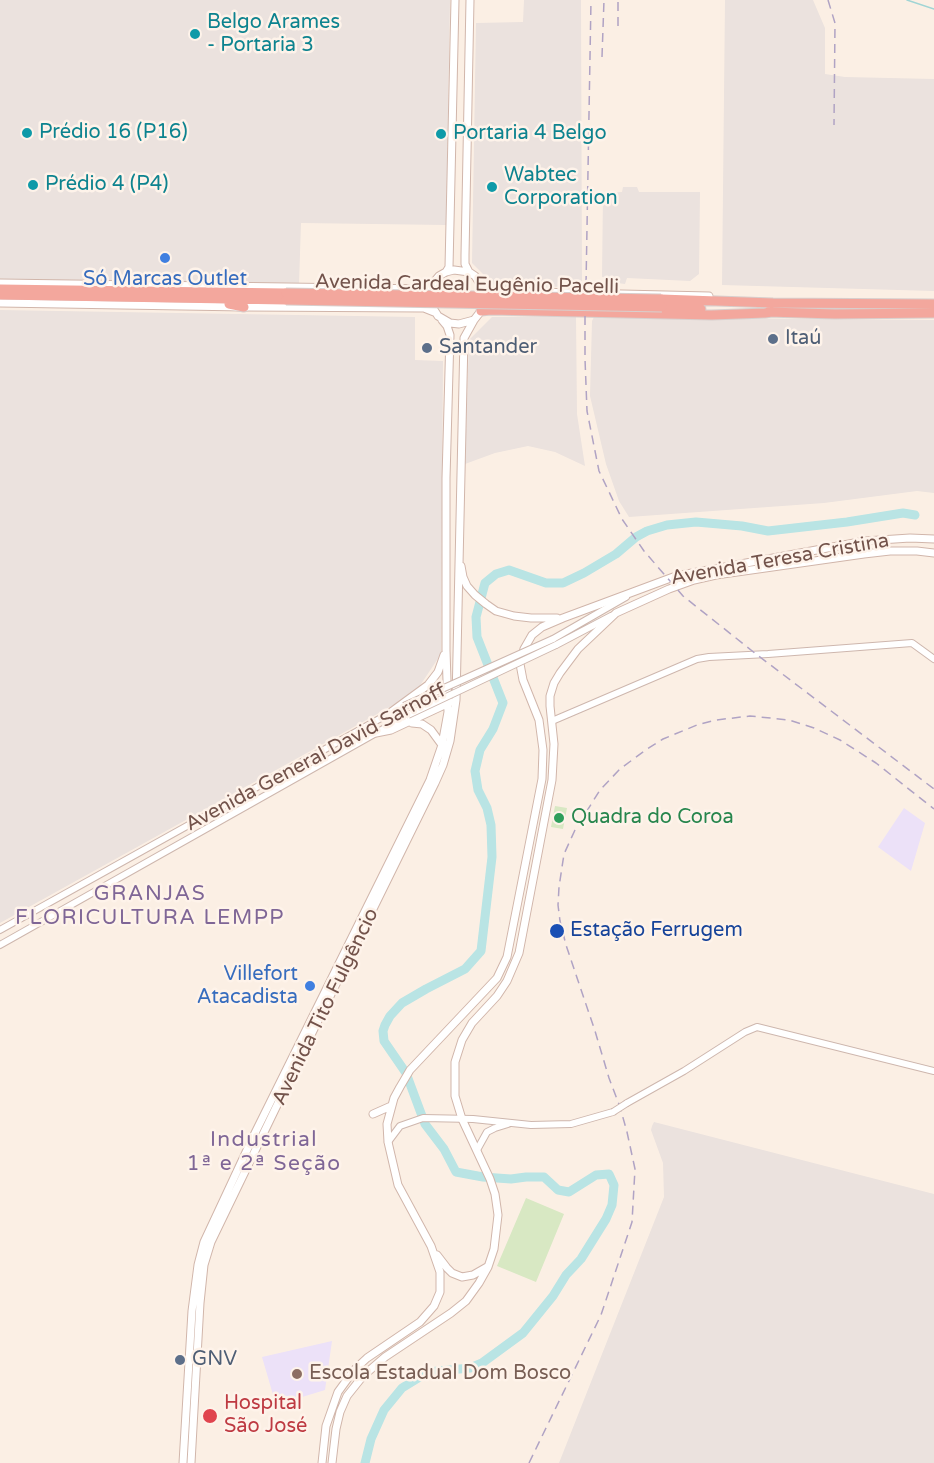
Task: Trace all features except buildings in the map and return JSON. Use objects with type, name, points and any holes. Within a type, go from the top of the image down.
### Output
[{"type":"highway","points":[[203,286],[235,293]]},
{"type":"highway","name":"Avenida Cardeal Eugênio Pacelli","points":[[0,289],[235,293],[286,297]]},
{"type":"highway","name":"Avenida Cardeal Eugênio Pacelli","points":[[0,295],[662,303],[772,308],[835,314],[934,313]]},
{"type":"highway","points":[[709,296],[772,308]]},
{"type":"highway","points":[[182,298],[244,307]]},
{"type":"highway","name":"Avenida Cardeal Eugênio Pacelli","points":[[772,308],[934,304]]},
{"type":"highway","points":[[481,311],[712,315],[765,314],[772,308]]},
{"type":"main road","points":[[446,272],[449,267],[455,0]]},
{"type":"main road","points":[[469,272],[465,264],[470,0]]},
{"type":"main road","points":[[455,19],[470,19]]},
{"type":"main road","points":[[452,146],[466,147]]},
{"type":"main road","points":[[451,160],[466,159]]},
{"type":"main road","points":[[387,715],[428,685],[438,672],[446,650],[446,478],[450,335],[447,326],[434,312],[430,297],[434,282],[446,272],[461,270],[469,272],[475,276],[483,289],[484,296],[481,311],[464,338],[458,551],[467,586],[496,611],[531,618],[562,618]]},
{"type":"main road","name":"Avenida Cardeal Eugênio Pacelli","points":[[0,283],[431,289]]},
{"type":"main road","name":"Avenida Cardeal Eugênio Pacelli","points":[[483,289],[709,296]]},
{"type":"main road","name":"Avenida Cardeal Eugênio Pacelli","points":[[0,303],[424,308],[434,312]]},
{"type":"main road","points":[[442,320],[459,324],[474,320]]},
{"type":"main road","points":[[870,541],[890,551],[897,544],[910,538]]},
{"type":"main road","name":"Avenida Teresa Cristina","points":[[322,1463],[326,1426],[338,1392],[354,1370],[367,1358],[420,1322],[437,1299],[441,1282],[440,1272],[431,1246],[398,1185],[388,1142],[387,1124],[394,1098],[410,1070],[497,978],[507,957],[542,779],[543,750],[539,720],[523,680],[520,664],[524,649],[532,635],[542,627],[562,618],[676,576],[870,541],[934,539]]},
{"type":"main road","name":"Avenida Tito Fulgêncio","points":[[191,1463],[200,1303],[204,1265],[211,1242],[443,765],[450,741],[456,700],[458,551]]},
{"type":"main road","name":"Avenida Teresa Cristina","points":[[332,1463],[336,1429],[347,1396],[363,1376],[385,1357],[452,1313],[466,1300],[488,1267],[494,1250],[498,1215],[495,1194],[462,1119],[455,1096],[455,1062],[462,1040],[472,1023],[497,996],[507,981],[519,953],[552,780],[554,744],[550,696],[560,673],[578,649],[616,613],[694,580],[890,551],[934,553]]},
{"type":"main road","name":"Avenida Tito Fulgêncio","points":[[183,1463],[192,1311],[198,1265],[204,1242],[254,1135],[430,780],[442,745],[448,704],[446,650]]},
{"type":"main road","points":[[376,733],[391,730],[408,719],[456,700]]},
{"type":"main road","points":[[408,719],[431,730],[442,745]]},
{"type":"main road","points":[[373,1114],[391,1106]]},
{"type":"main road","points":[[431,1246],[447,1268],[462,1277],[473,1275],[488,1267]]},
{"type":"street","name":"Avenida General David Sarnoff","points":[[408,719],[554,642],[634,592]]},
{"type":"street","name":"Avenida General David Sarnoff","points":[[0,930],[404,706],[616,613]]},
{"type":"street","points":[[552,721],[697,659],[709,657],[912,643],[934,659]]},
{"type":"street","name":"Avenida General David Sarnoff","points":[[0,945],[376,733]]},
{"type":"street","points":[[14,922],[23,932]]},
{"type":"street","points":[[14,922],[16,936]]},
{"type":"street","points":[[387,1124],[401,1125],[423,1118],[531,1125],[571,1124],[613,1112],[756,1027],[934,1071]]},
{"type":"street","points":[[477,1150],[487,1132],[512,1123]]},
{"type":"street","points":[[388,1142],[401,1125]]},
{"type":"shaded area","points":[[0,0],[450,0],[446,225],[301,223],[299,284],[0,279]]},
{"type":"shaded area","points":[[524,0],[581,0],[582,287],[495,286],[472,263],[476,23],[523,22]]},
{"type":"shaded area","points":[[725,0],[813,0],[825,28],[825,74],[845,77],[934,79],[934,291],[722,285]]},
{"type":"shaded area","points":[[623,187],[637,187],[639,192],[700,192],[699,274],[690,281],[627,278],[625,284],[610,282],[611,278],[602,277],[603,193],[622,192]]},
{"type":"shaded area","points":[[0,310],[415,317],[415,360],[443,361],[441,654],[415,693],[0,923]]},
{"type":"shaded area","points":[[576,316],[577,414],[585,466],[555,452],[528,446],[495,453],[465,464],[469,340],[492,317]]},
{"type":"shaded area","points":[[594,317],[934,320],[934,493],[917,491],[824,503],[629,517],[619,501],[606,464],[590,396]]},
{"type":"shaded area","points":[[904,808],[925,823],[911,871],[878,847]]},
{"type":"shaded area","points":[[654,1122],[934,1194],[934,1463],[559,1463],[664,1197],[663,1163],[651,1130]]},
{"type":"shaded area","name":"Escola Estadual Dom Bosco","points":[[332,1341],[325,1390],[276,1405],[262,1357]]},
{"type":"green space","name":"Quadra do Coroa","points":[[555,806],[567,808],[563,829],[551,827]]},
{"type":"green space","points":[[526,1198],[564,1214],[536,1282],[497,1266]]},
{"type":"waterway","points":[[907,0],[934,9]]},
{"type":"waterway","points":[[365,1463],[371,1439],[384,1410],[402,1388],[428,1372],[470,1368],[482,1363],[523,1333],[553,1296],[566,1275],[581,1259],[612,1205],[614,1185],[609,1174],[596,1175],[569,1192],[558,1190],[544,1177],[511,1179],[456,1172],[444,1149],[425,1124],[406,1073],[384,1041],[385,1025],[402,1003],[465,969],[481,951],[492,857],[491,825],[487,808],[478,790],[475,771],[480,750],[493,729],[503,703],[477,637],[476,617],[485,583],[496,574],[509,570],[546,583],[563,583],[616,554],[636,537],[667,525],[696,522],[768,531],[903,513],[915,515]]},
{"type":"railway","points":[[586,285],[591,0]]},
{"type":"railway","points":[[602,57],[604,0]]},
{"type":"railway","points":[[618,0],[618,26]]},
{"type":"railway","points":[[828,0],[835,23],[834,125]]},
{"type":"railway","points":[[585,316],[587,411],[599,471],[622,519],[644,551],[683,596],[934,789]]},
{"type":"railway","points":[[529,1463],[601,1315],[632,1222],[635,1169],[627,1132],[560,921],[559,887],[564,854],[575,830],[600,790],[620,769],[647,749],[663,739],[697,725],[750,716],[789,720],[840,740],[876,763],[934,809]]},
{"type":"place","name":"Belgo Arames - Portaria 3","points":[[195,34]]},
{"type":"place","name":"Prédio 16 (P16)","points":[[27,133]]},
{"type":"place","name":"Portaria 4 Belgo","points":[[441,134]]},
{"type":"place","name":"Prédio 4 (P4)","points":[[33,185]]},
{"type":"place","name":"Wabtec Corporation","points":[[492,187]]},
{"type":"place","name":"Só Marcas Outlet","points":[[165,258]]},
{"type":"place","name":"Itaú","points":[[773,339]]},
{"type":"place","name":"Santander","points":[[427,348]]},
{"type":"place","name":"Quadra do Coroa","points":[[559,818]]},
{"type":"place","name":"Estação Ferrugem","points":[[557,931]]},
{"type":"place","name":"Villefort Atacadista","points":[[310,986]]},
{"type":"place","name":"GNV","points":[[180,1360]]},
{"type":"place","name":"Escola Estadual Dom Bosco","points":[[297,1374]]},
{"type":"place","name":"Hospital São José","points":[[210,1416]]},
{"type":"district","name":"GRANJAS FLORICULTURA LEMPP","points":[[150,906]]},
{"type":"district","name":"Industrial 1ª e 2ª Seção","points":[[264,1152]]}]
